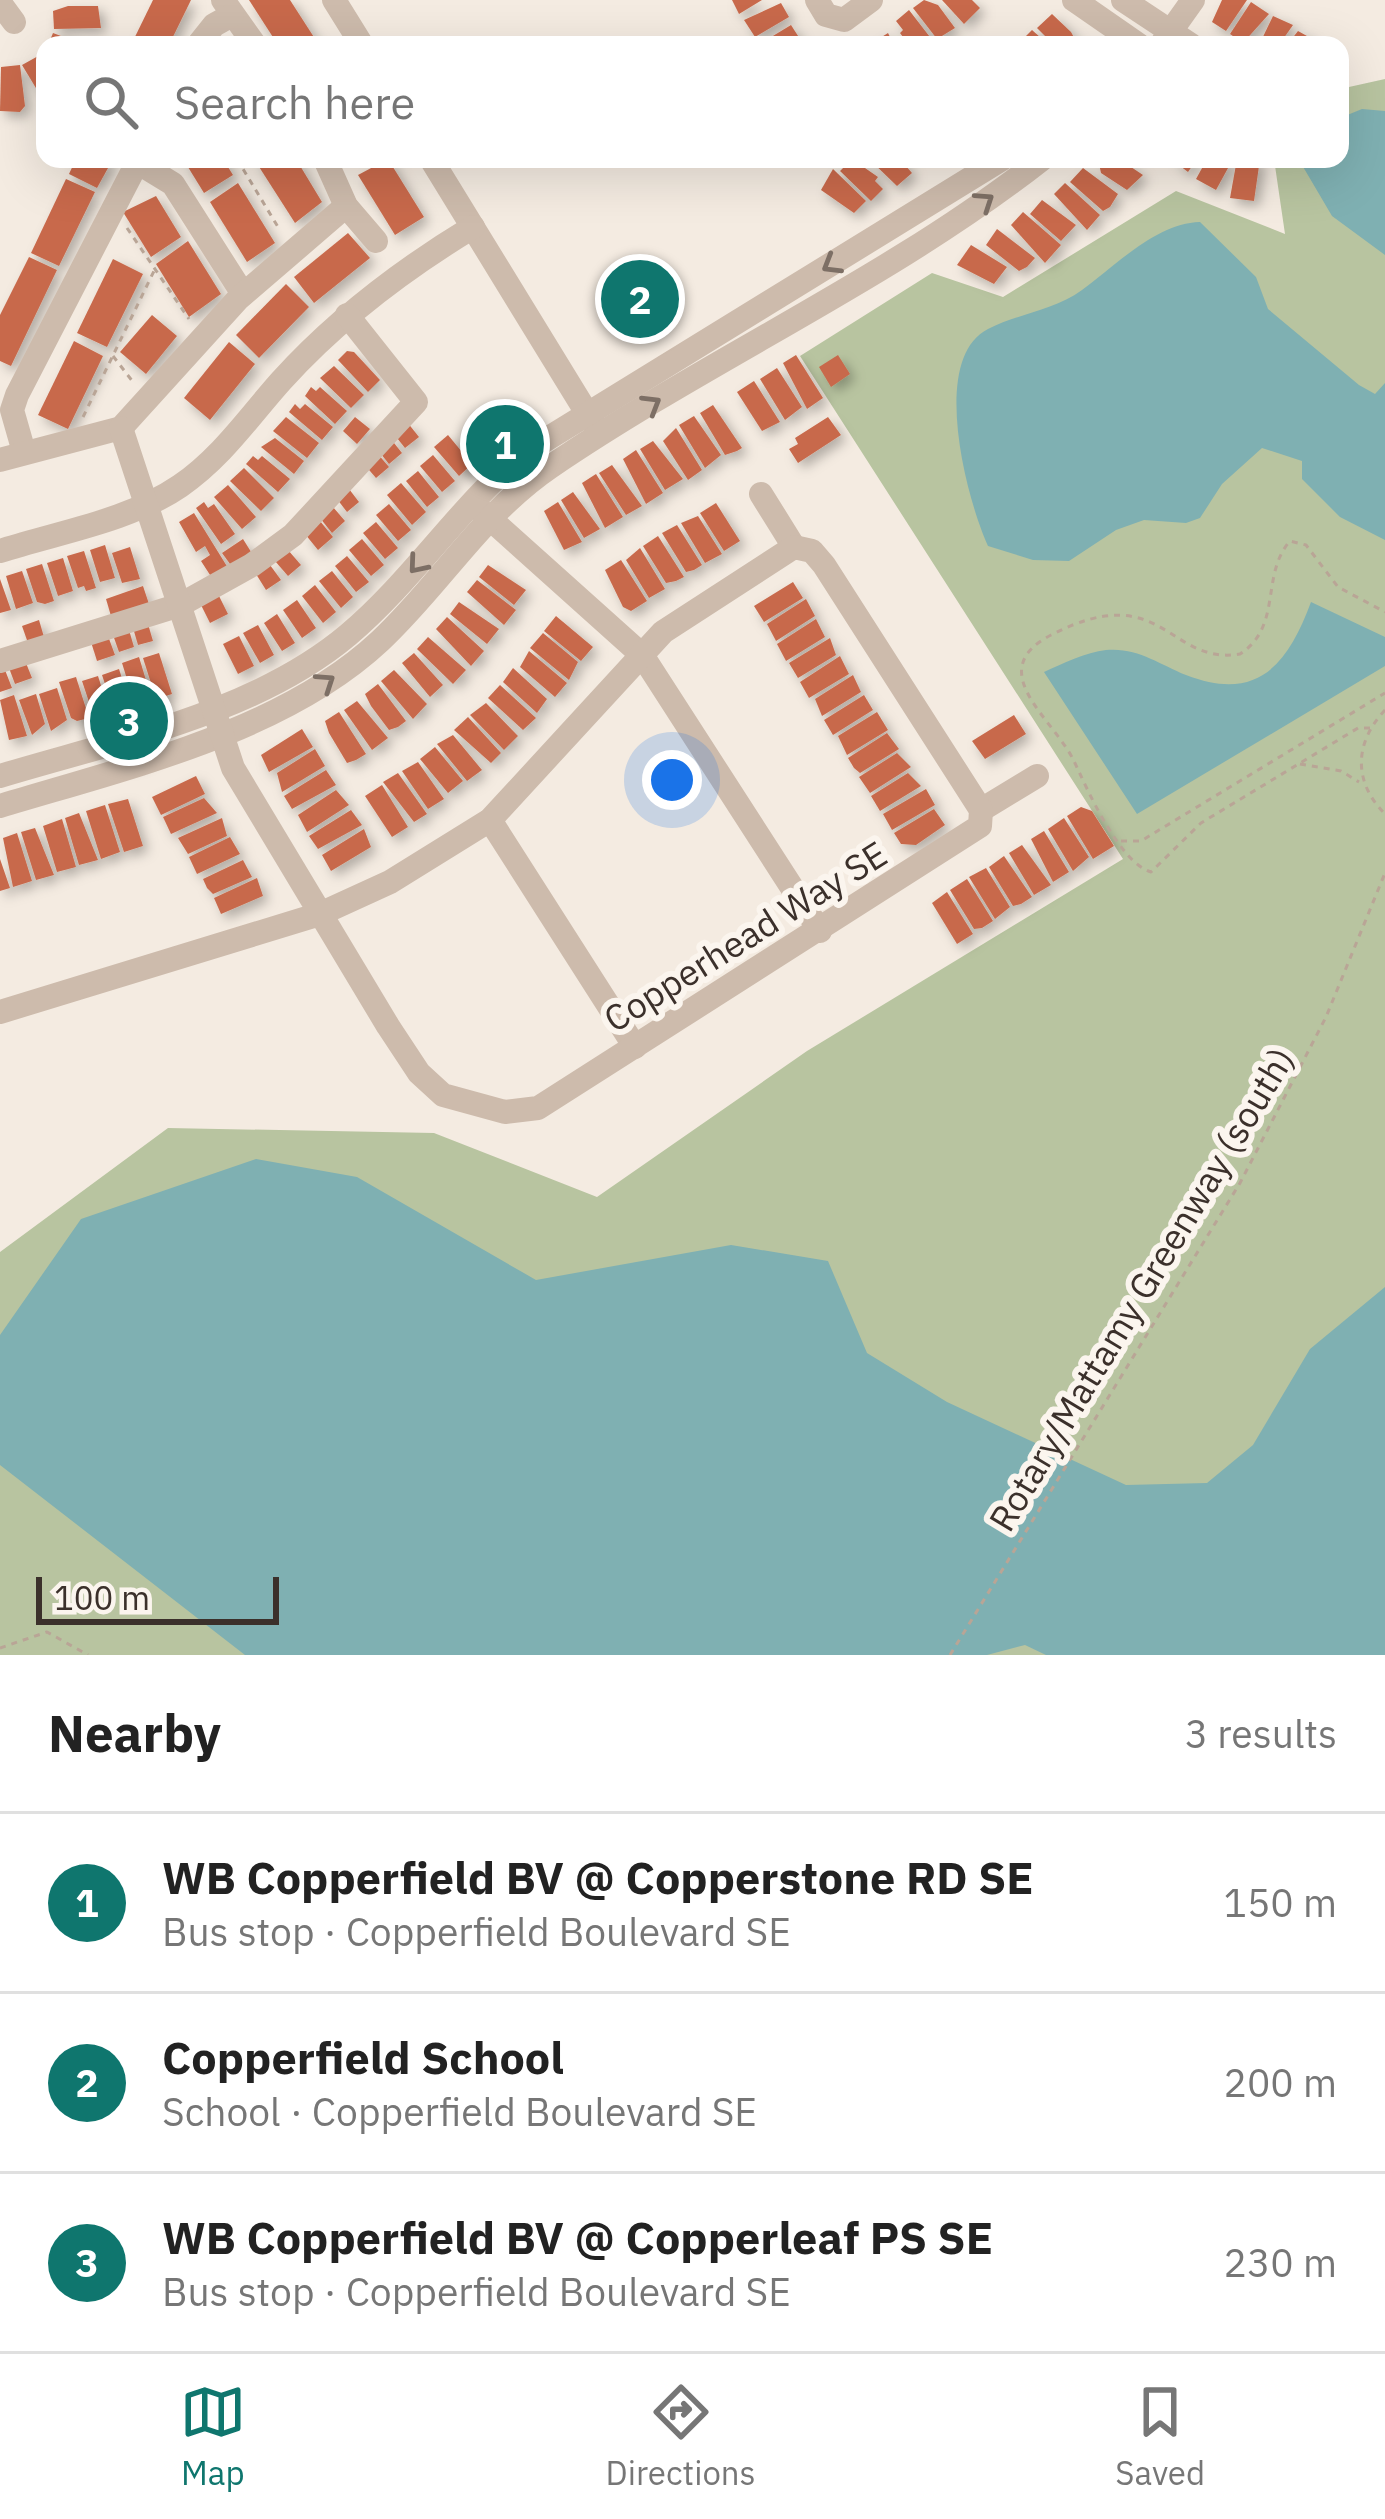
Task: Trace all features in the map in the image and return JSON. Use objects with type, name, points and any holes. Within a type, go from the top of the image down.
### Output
[{"type":"street","points":[[334,0],[355,36]]},
{"type":"street","points":[[817,0],[826,15],[844,20],[871,0]]},
{"type":"street","points":[[1074,0],[1122,36]]},
{"type":"street","points":[[1124,0],[1152,8],[1171,36]]},
{"type":"street","points":[[1176,36],[1193,0]]},
{"type":"street","points":[[205,36],[228,7],[249,36]]},
{"type":"street","points":[[1135,36],[1152,8]]},
{"type":"street","points":[[134,168],[16,395],[12,456],[121,428],[243,294],[346,206]]},
{"type":"street","points":[[149,168],[172,184],[243,294]]},
{"type":"street","points":[[329,168],[346,206],[376,241]]},
{"type":"street","points":[[437,168],[600,435]]},
{"type":"street","points":[[0,776],[302,698],[354,663],[403,618],[520,455],[987,168]]},
{"type":"street","points":[[480,510],[971,210],[1029,168]]},
{"type":"street","points":[[0,550],[148,504],[218,454],[347,315],[473,227]]},
{"type":"street","points":[[0,661],[180,605],[293,536],[416,402],[347,315]]},
{"type":"street","name":"Copperhead Way SE","points":[[121,428],[233,768],[419,1072],[443,1094],[505,1112],[538,1108],[968,838],[980,826],[981,810],[1037,776]]},
{"type":"street","points":[[761,494],[794,547]]},
{"type":"street","points":[[480,510],[641,655],[820,931]]},
{"type":"street","points":[[0,1012],[320,914],[390,882],[490,820],[641,655],[692,610],[794,547],[812,551],[824,565],[981,810]]},
{"type":"street","points":[[0,806],[218,720]]},
{"type":"street","points":[[490,820],[635,1047]]},
{"type":"path","points":[[242,168],[278,227]]},
{"type":"path","points":[[121,218],[178,310],[200,327]]},
{"type":"path","points":[[80,424],[154,271]]},
{"type":"path","points":[[113,356],[142,392]]},
{"type":"path","points":[[1370,728],[1358,728],[1190,831],[1158,869],[1143,870],[1119,841],[1019,670],[1028,649],[1060,630],[1118,613],[1142,616],[1213,654],[1240,654],[1266,623],[1276,564],[1290,541],[1306,545],[1338,587],[1385,612]]},
{"type":"path","points":[[1119,841],[1142,841],[1385,693]]},
{"type":"path","points":[[1362,784],[1360,762],[1370,728],[1385,710]]},
{"type":"path","points":[[1298,764],[1340,771],[1362,784],[1385,814]]},
{"type":"path","name":"Rotary/Mattamy Greenway (south)","points":[[950,1655],[1290,1090],[1385,873]]},
{"type":"path","points":[[0,1648],[47,1632],[88,1655]]},
{"type":"green space","points":[[1385,79],[1385,1655],[0,1655],[0,1252],[168,1128],[434,1133],[597,1197],[807,1051],[1123,859],[800,356],[932,273],[1003,297],[1176,191],[1285,234],[1275,168],[1349,168],[1349,87]]},
{"type":"water","points":[[1362,109],[1385,111],[1385,255],[1332,216],[1304,168],[1349,168],[1349,114]]},
{"type":"water","points":[[1200,222],[1256,277],[1268,309],[1359,385],[1375,394],[1385,383],[1385,540],[1340,517],[1302,479],[1302,461],[1262,448],[1222,484],[1200,518],[1186,523],[1144,520],[1116,530],[1069,561],[1033,560],[988,546],[971,497],[958,432],[960,369],[970,345],[988,329],[1071,297],[1153,237]]},
{"type":"water","points":[[1311,602],[1385,637],[1385,666],[1137,814],[1044,672],[1090,653],[1117,650],[1211,682],[1251,681],[1280,660]]},
{"type":"water","points":[[256,1159],[357,1177],[536,1280],[731,1245],[828,1261],[867,1353],[947,1402],[1126,1485],[1207,1483],[1253,1445],[1310,1349],[1385,1287],[1385,1655],[1046,1655],[1025,1645],[987,1655],[245,1655],[0,1465],[0,1335],[81,1219]]},
{"type":"building","points":[[153,0],[191,0],[173,36],[135,36]]},
{"type":"building","points":[[249,0],[290,0],[313,36],[272,36]]},
{"type":"building","points":[[732,0],[762,0],[739,14]]},
{"type":"building","points":[[924,0],[938,5],[955,28],[935,36],[913,8]]},
{"type":"building","points":[[942,0],[972,0],[980,8],[964,24]]},
{"type":"building","points":[[1222,0],[1247,0],[1226,31],[1212,22]]},
{"type":"building","points":[[1251,2],[1269,14],[1249,36],[1230,34]]},
{"type":"building","points":[[781,3],[789,17],[757,36],[744,20]]},
{"type":"building","points":[[98,6],[101,28],[54,29],[53,11]]},
{"type":"building","points":[[909,10],[929,36],[902,36],[896,21]]},
{"type":"building","points":[[1052,14],[1073,36],[1045,36],[1037,28]]},
{"type":"building","points":[[1273,16],[1293,25],[1285,36],[1263,36]]},
{"type":"building","points":[[791,25],[798,36],[773,36]]},
{"type":"building","points":[[36,57],[36,88],[22,65]]},
{"type":"building","points":[[20,65],[25,106],[20,112],[0,111],[1,67]]},
{"type":"building","points":[[72,168],[108,168],[97,188],[69,174]]},
{"type":"building","points":[[189,168],[229,168],[233,175],[204,193]]},
{"type":"building","points":[[260,168],[301,168],[322,202],[295,223]]},
{"type":"building","points":[[371,168],[394,168],[424,217],[395,235],[358,175]]},
{"type":"building","points":[[865,168],[878,177],[875,181],[883,189],[871,201],[840,171]]},
{"type":"building","points":[[878,168],[908,168],[912,173],[897,186]]},
{"type":"building","points":[[1083,168],[1118,194],[1110,207],[1103,211],[1070,182]]},
{"type":"building","points":[[1100,168],[1132,168],[1143,175],[1127,190]]},
{"type":"building","points":[[1202,168],[1228,168],[1216,190],[1196,179]]},
{"type":"building","points":[[1235,168],[1259,168],[1254,201],[1230,198]]},
{"type":"building","points":[[833,169],[866,201],[854,213],[821,190]]},
{"type":"building","points":[[66,179],[95,192],[59,266],[31,253]]},
{"type":"building","points":[[238,183],[275,243],[247,262],[210,202]]},
{"type":"building","points":[[1065,183],[1100,215],[1087,230],[1054,194]]},
{"type":"building","points":[[156,196],[181,237],[151,257],[123,212]]},
{"type":"building","points":[[1042,200],[1076,225],[1061,241],[1030,214]]},
{"type":"building","points":[[1023,212],[1061,245],[1045,263],[1011,225]]},
{"type":"building","points":[[997,229],[1035,258],[1027,267],[1019,271],[986,245]]},
{"type":"building","points":[[348,233],[370,258],[314,303],[294,277]]},
{"type":"building","points":[[188,241],[221,294],[189,317],[156,264]]},
{"type":"building","points":[[971,245],[1007,267],[994,284],[957,265]]},
{"type":"building","points":[[29,257],[57,270],[11,366],[0,361],[0,315]]},
{"type":"building","points":[[113,259],[143,274],[107,347],[77,333]]},
{"type":"building","points":[[286,284],[309,307],[259,358],[236,335]]},
{"type":"building","points":[[152,315],[177,336],[146,374],[120,352]]},
{"type":"building","points":[[74,341],[103,356],[68,429],[38,415]]},
{"type":"building","points":[[229,342],[255,364],[210,420],[184,398]]},
{"type":"building","points":[[347,351],[354,352],[380,380],[368,392],[338,360]]},
{"type":"building","points":[[796,355],[823,398],[807,409],[783,363]]},
{"type":"building","points":[[838,355],[850,374],[831,387],[819,367]]},
{"type":"building","points":[[334,366],[364,395],[351,408],[320,378]]},
{"type":"building","points":[[777,368],[802,407],[785,420],[760,379]]},
{"type":"building","points":[[754,381],[780,422],[762,431],[737,392]]},
{"type":"building","points":[[311,387],[316,391],[320,387],[347,411],[335,424],[305,396]]},
{"type":"building","points":[[295,404],[300,409],[305,404],[333,427],[322,440],[289,412]]},
{"type":"building","points":[[713,405],[742,448],[737,451],[725,455],[700,413]]},
{"type":"building","points":[[694,416],[721,455],[705,468],[679,425]]},
{"type":"building","points":[[286,417],[319,443],[307,458],[273,431]]},
{"type":"building","points":[[355,417],[370,429],[357,444],[343,431]]},
{"type":"building","points":[[828,417],[841,435],[798,463],[789,449],[798,444],[795,438]]},
{"type":"building","points":[[407,422],[419,437],[405,448],[393,433]]},
{"type":"building","points":[[676,428],[702,470],[688,480],[663,441]]},
{"type":"building","points":[[448,435],[472,464],[459,476],[434,447]]},
{"type":"building","points":[[275,438],[304,461],[294,474],[261,447]]},
{"type":"building","points":[[390,438],[402,453],[389,464],[377,449]]},
{"type":"building","points":[[653,441],[683,479],[665,490],[640,449]]},
{"type":"building","points":[[636,450],[663,493],[646,504],[623,459]]},
{"type":"building","points":[[377,453],[389,467],[376,478],[364,464]]},
{"type":"building","points":[[433,455],[455,481],[442,492],[420,466]]},
{"type":"building","points":[[253,456],[258,460],[262,456],[290,479],[278,492],[246,464]]},
{"type":"building","points":[[612,465],[642,506],[626,515],[599,473]]},
{"type":"building","points":[[244,468],[274,498],[261,511],[230,481]]},
{"type":"building","points":[[418,471],[439,497],[427,507],[406,481]]},
{"type":"building","points":[[596,474],[623,517],[605,528],[582,483]]},
{"type":"building","points":[[401,483],[426,512],[412,525],[387,495]]},
{"type":"building","points":[[228,485],[256,517],[242,529],[214,497]]},
{"type":"building","points":[[349,489],[359,502],[347,512],[337,499]]},
{"type":"building","points":[[573,492],[600,529],[584,538],[561,500]]},
{"type":"building","points":[[204,502],[208,508],[214,504],[235,534],[221,544],[196,508]]},
{"type":"building","points":[[558,502],[582,542],[564,550],[544,511]]},
{"type":"building","points":[[716,503],[740,541],[724,551],[700,513]]},
{"type":"building","points":[[389,504],[411,530],[398,541],[376,515]]},
{"type":"building","points":[[333,507],[345,521],[332,533],[320,518]]},
{"type":"building","points":[[194,513],[228,568],[212,578],[201,561],[210,555],[205,546],[196,552],[179,522]]},
{"type":"building","points":[[698,516],[722,554],[705,563],[681,523]]},
{"type":"building","points":[[320,521],[333,537],[318,550],[305,534]]},
{"type":"building","points":[[376,522],[398,548],[385,559],[363,533]]},
{"type":"building","points":[[677,525],[702,565],[694,570],[686,572],[662,533]]},
{"type":"building","points":[[658,536],[684,577],[666,583],[643,546]]},
{"type":"building","points":[[243,539],[253,555],[233,568],[222,553]]},
{"type":"building","points":[[362,539],[384,565],[371,576],[349,550]]},
{"type":"building","points":[[105,545],[115,578],[100,582],[90,550]]},
{"type":"building","points":[[130,547],[140,579],[122,583],[112,553]]},
{"type":"building","points":[[640,548],[665,589],[649,598],[626,560]]},
{"type":"building","points":[[288,550],[301,565],[288,576],[275,561]]},
{"type":"building","points":[[84,551],[96,588],[86,591],[84,586],[78,588],[67,556]]},
{"type":"building","points":[[347,556],[369,582],[356,592],[335,566]]},
{"type":"building","points":[[63,558],[73,591],[58,596],[47,563]]},
{"type":"building","points":[[621,560],[647,601],[631,611],[623,607],[605,570]]},
{"type":"building","points":[[42,564],[54,601],[45,604],[37,602],[26,569]]},
{"type":"building","points":[[270,565],[281,580],[266,590],[256,574]]},
{"type":"building","points":[[488,565],[526,590],[514,605],[479,577]]},
{"type":"building","points":[[22,571],[33,603],[16,609],[6,576]]},
{"type":"building","points":[[332,571],[353,597],[341,608],[319,581]]},
{"type":"building","points":[[0,579],[11,610],[0,613]]},
{"type":"building","points":[[477,580],[516,610],[504,625],[467,592]]},
{"type":"building","points":[[793,582],[803,598],[764,622],[754,606]]},
{"type":"building","points":[[315,585],[336,612],[323,623],[302,596]]},
{"type":"building","points":[[143,586],[149,604],[111,616],[106,599]]},
{"type":"building","points":[[219,596],[228,614],[210,623],[201,605]]},
{"type":"building","points":[[806,599],[815,616],[776,641],[767,624]]},
{"type":"building","points":[[297,600],[316,628],[302,638],[283,610]]},
{"type":"building","points":[[459,602],[499,629],[487,644],[450,614]]},
{"type":"building","points":[[277,614],[295,643],[282,651],[264,623]]},
{"type":"building","points":[[556,616],[593,647],[581,661],[544,631]]},
{"type":"building","points":[[447,617],[484,651],[471,666],[436,629]]},
{"type":"building","points":[[816,619],[825,637],[786,661],[777,644]]},
{"type":"building","points":[[39,620],[44,637],[28,643],[22,626]]},
{"type":"building","points":[[148,624],[153,641],[138,645],[133,628]]},
{"type":"building","points":[[258,625],[274,655],[260,663],[243,633]]},
{"type":"building","points":[[129,630],[134,647],[119,652],[113,635]]},
{"type":"building","points":[[543,633],[578,662],[569,680],[530,648]]},
{"type":"building","points":[[108,636],[115,655],[97,661],[91,642]]},
{"type":"building","points":[[239,636],[254,666],[238,674],[223,644]]},
{"type":"building","points":[[428,637],[466,670],[453,684],[417,649]]},
{"type":"building","points":[[830,638],[836,655],[798,678],[789,663]]},
{"type":"building","points":[[529,651],[567,683],[555,697],[520,667]]},
{"type":"building","points":[[159,653],[172,694],[156,699],[143,658]]},
{"type":"building","points":[[414,653],[443,685],[430,697],[402,663]]},
{"type":"building","points":[[840,656],[849,674],[809,698],[800,682]]},
{"type":"building","points":[[139,657],[152,700],[135,705],[122,663]]},
{"type":"building","points":[[26,663],[32,678],[15,684],[9,668]]},
{"type":"building","points":[[513,668],[547,699],[537,713],[503,682]]},
{"type":"building","points":[[119,669],[129,700],[114,711],[102,675]]},
{"type":"building","points":[[5,670],[12,688],[0,692],[0,671]]},
{"type":"building","points":[[394,670],[427,704],[413,719],[381,681]]},
{"type":"building","points":[[853,675],[861,692],[822,716],[815,699]]},
{"type":"building","points":[[98,676],[108,707],[94,717],[82,681]]},
{"type":"building","points":[[76,677],[89,718],[77,721],[71,718],[59,682]]},
{"type":"building","points":[[378,684],[406,721],[398,727],[389,730],[365,694]]},
{"type":"building","points":[[500,685],[536,718],[523,730],[488,698]]},
{"type":"building","points":[[57,688],[67,720],[51,731],[39,694]]},
{"type":"building","points":[[36,694],[45,724],[32,735],[19,700]]},
{"type":"building","points":[[14,695],[27,736],[9,740],[0,700]]},
{"type":"building","points":[[864,695],[873,710],[833,735],[824,720]]},
{"type":"building","points":[[357,701],[388,738],[372,750],[344,710]]},
{"type":"building","points":[[486,703],[518,736],[504,750],[470,715]]},
{"type":"building","points":[[339,712],[366,754],[347,763],[325,721]]},
{"type":"building","points":[[877,712],[888,730],[847,755],[838,736]]},
{"type":"building","points":[[1014,715],[1026,734],[985,759],[972,741]]},
{"type":"building","points":[[468,717],[501,753],[491,763],[454,730]]},
{"type":"building","points":[[302,729],[313,747],[269,772],[261,755]]},
{"type":"building","points":[[887,733],[899,749],[860,773],[848,758]]},
{"type":"building","points":[[453,735],[482,770],[467,781],[437,744]]},
{"type":"building","points":[[435,747],[463,781],[448,793],[420,759]]},
{"type":"building","points":[[315,749],[325,766],[282,792],[277,773]]},
{"type":"building","points":[[897,753],[911,767],[870,793],[859,777]]},
{"type":"building","points":[[418,762],[444,799],[428,809],[402,771]]},
{"type":"building","points":[[326,770],[336,785],[292,809],[284,796]]},
{"type":"building","points":[[398,773],[427,814],[414,822],[383,782]]},
{"type":"building","points":[[908,773],[921,786],[880,811],[871,796]]},
{"type":"building","points":[[196,776],[205,794],[161,815],[152,797]]},
{"type":"building","points":[[382,785],[408,827],[392,837],[365,796]]},
{"type":"building","points":[[926,789],[935,805],[892,830],[883,814]]},
{"type":"building","points":[[336,790],[349,805],[307,832],[298,815]]},
{"type":"building","points":[[204,798],[217,813],[171,834],[163,817]]},
{"type":"building","points":[[128,799],[143,846],[124,852],[108,804]]},
{"type":"building","points":[[105,805],[120,852],[101,859],[86,811]]},
{"type":"building","points":[[1081,807],[1092,811],[1114,846],[1093,859],[1067,816]]},
{"type":"building","points":[[934,809],[945,825],[916,845],[901,844],[894,833]]},
{"type":"building","points":[[351,810],[362,825],[318,849],[309,836]]},
{"type":"building","points":[[79,813],[98,860],[79,865],[65,818]]},
{"type":"building","points":[[222,818],[227,836],[188,854],[178,838]]},
{"type":"building","points":[[1064,818],[1089,857],[1073,871],[1048,829]]},
{"type":"building","points":[[62,819],[76,867],[57,872],[43,826]]},
{"type":"building","points":[[35,828],[54,875],[36,880],[21,832]]},
{"type":"building","points":[[364,829],[371,847],[331,871],[322,855]]},
{"type":"building","points":[[1044,831],[1069,872],[1053,882],[1031,839]]},
{"type":"building","points":[[17,833],[32,881],[13,887],[3,838]]},
{"type":"building","points":[[230,837],[240,854],[197,874],[189,857]]},
{"type":"building","points":[[1022,845],[1051,885],[1034,895],[1009,853]]},
{"type":"building","points":[[1004,856],[1032,897],[1021,904],[1013,906],[989,867]]},
{"type":"building","points":[[0,859],[10,888],[0,891]]},
{"type":"building","points":[[243,860],[252,877],[213,894],[207,888],[203,879]]},
{"type":"building","points":[[986,868],[1010,907],[995,919],[969,877]]},
{"type":"building","points":[[257,878],[263,896],[221,914],[214,898]]},
{"type":"building","points":[[967,879],[993,921],[982,928],[974,929],[950,890]]},
{"type":"building","points":[[947,892],[973,934],[957,944],[932,903]]},
{"type":"place","name":"Copperfield School","points":[[640,299]]},
{"type":"place","name":"WB Copperfield BV @ Copperstone RD SE","points":[[505,444]]},
{"type":"place","name":"WB Copperfield BV @ Copperleaf PS SE","points":[[129,721]]}]
